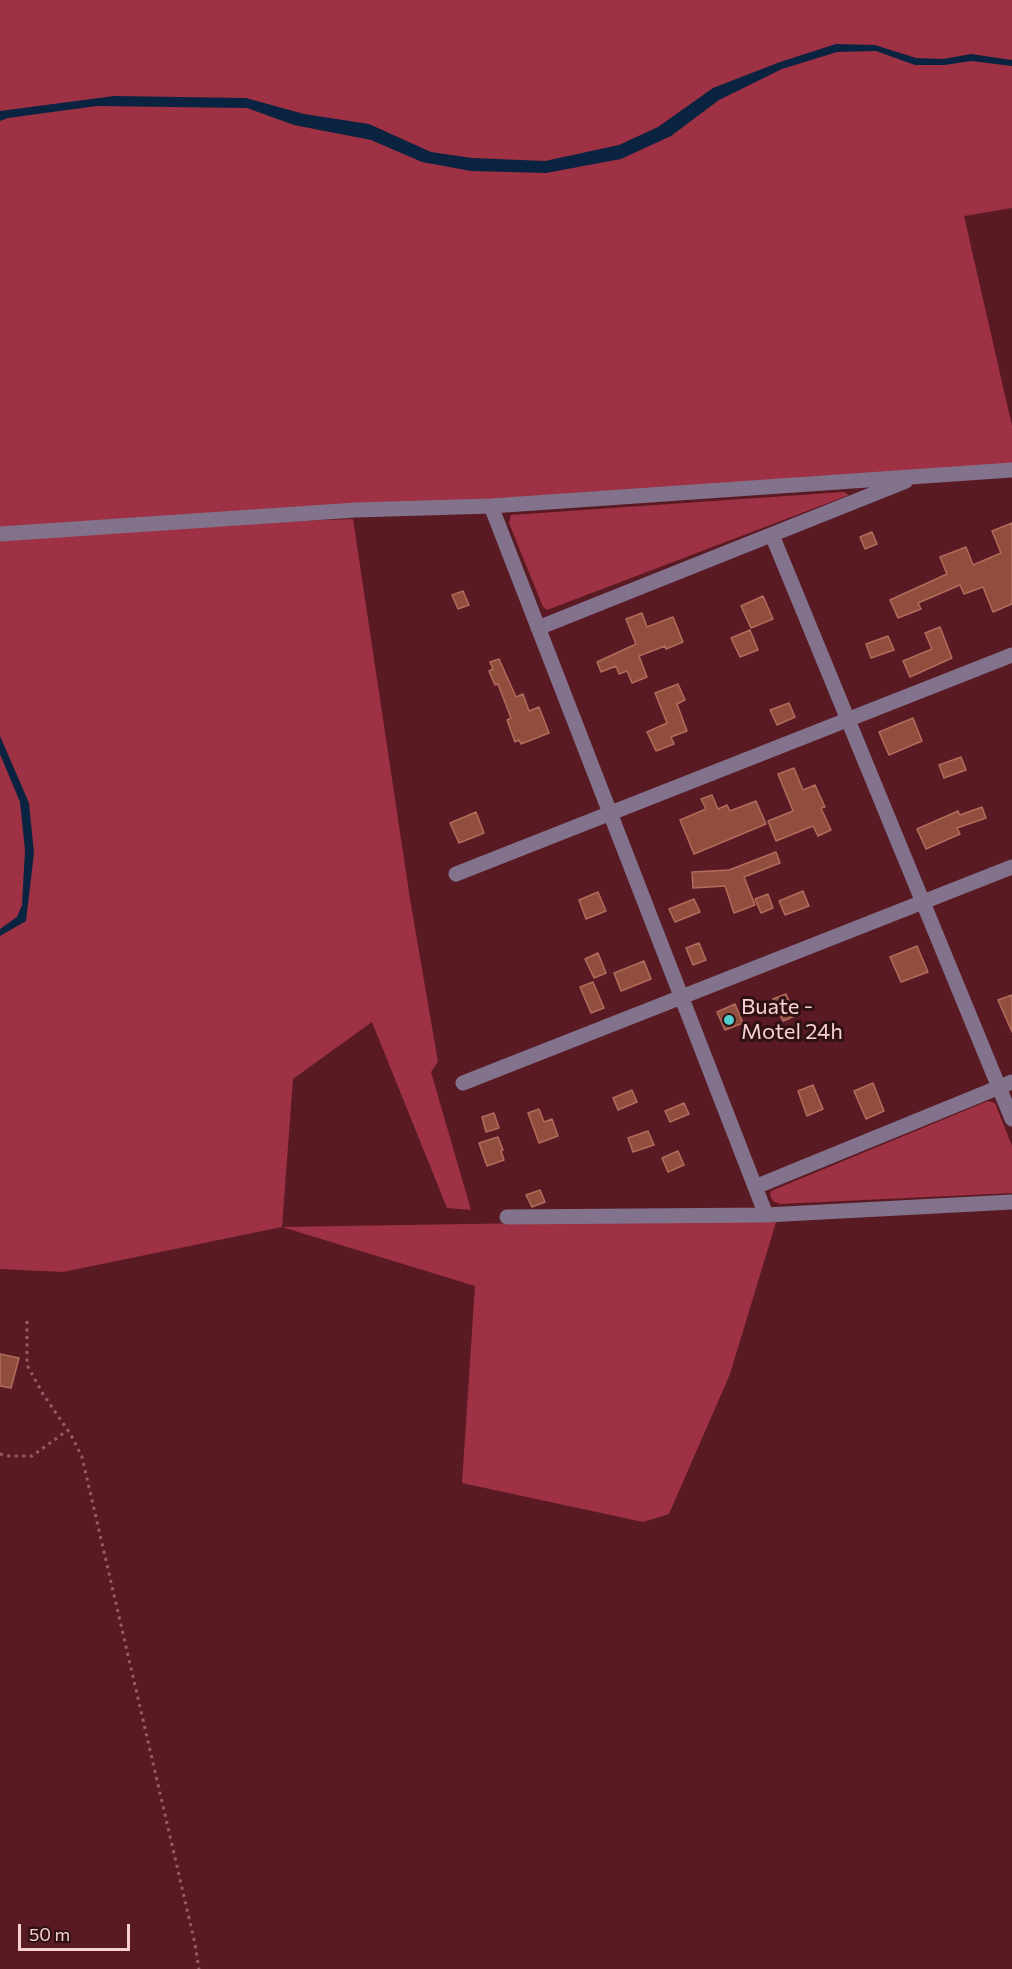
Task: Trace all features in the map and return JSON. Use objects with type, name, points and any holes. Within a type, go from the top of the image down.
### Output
[{"type":"street","points":[[0,534],[356,510],[491,506],[1012,470]]},
{"type":"street","points":[[538,628],[919,476]]},
{"type":"street","points":[[491,506],[766,1215]]},
{"type":"street","points":[[772,535],[923,902],[1006,1085],[1012,1119]]},
{"type":"street","points":[[456,874],[1012,655]]},
{"type":"street","points":[[463,1083],[1012,867]]},
{"type":"street","points":[[755,1187],[1006,1085]]},
{"type":"street","points":[[507,1217],[766,1215],[1012,1202]]},
{"type":"path","points":[[27,1321],[27,1365],[43,1394],[68,1430],[82,1457],[199,1969]]},
{"type":"path","points":[[0,1454],[32,1456],[68,1430]]},
{"type":"shaded area","points":[[0,0],[1012,0],[1012,208],[964,216],[1012,426],[1012,464],[494,499],[0,528]]},
{"type":"shaded area","points":[[844,492],[849,495],[547,610],[543,607],[509,523],[511,515]]},
{"type":"shaded area","points":[[353,519],[410,899],[438,1062],[431,1072],[471,1210],[447,1208],[372,1022],[293,1079],[282,1227],[63,1272],[0,1269],[0,531]]},
{"type":"shaded area","points":[[988,1101],[995,1103],[1012,1146],[1012,1193],[780,1204],[773,1201],[770,1195],[771,1191]]},
{"type":"shaded area","points":[[777,1219],[730,1374],[669,1514],[643,1522],[462,1483],[475,1286],[282,1227]]},
{"type":"water","points":[[836,44],[875,45],[916,58],[943,59],[971,54],[1012,60],[1012,66],[971,61],[945,65],[915,65],[876,51],[837,52],[782,69],[719,100],[671,136],[621,159],[546,173],[471,171],[422,162],[371,140],[294,125],[247,108],[97,106],[0,121],[0,111],[114,96],[246,98],[304,114],[369,124],[431,152],[472,158],[545,161],[619,145],[658,127],[713,88],[780,62]]},
{"type":"water","points":[[0,736],[29,803],[34,853],[26,921],[0,936],[0,929],[17,917],[22,905],[25,850],[20,802],[0,754]]},
{"type":"building","points":[[1012,523],[1012,604],[993,612],[983,587],[964,594],[960,585],[918,603],[921,609],[898,618],[890,600],[947,574],[940,557],[966,547],[973,565],[1001,553],[992,531]]},
{"type":"building","points":[[872,532],[877,544],[865,549],[860,537]]},
{"type":"building","points":[[463,591],[469,605],[458,609],[452,595]]},
{"type":"building","points":[[763,596],[773,619],[751,628],[741,606]]},
{"type":"building","points":[[642,613],[647,627],[673,617],[683,642],[639,656],[647,677],[632,683],[627,671],[619,674],[616,666],[601,672],[597,662],[636,644],[626,619]]},
{"type":"building","points":[[940,627],[952,658],[910,677],[903,661],[932,649],[925,633]]},
{"type":"building","points":[[750,630],[758,650],[740,657],[731,638]]},
{"type":"building","points":[[888,636],[894,650],[871,658],[866,644]]},
{"type":"building","points":[[499,659],[516,697],[523,694],[529,711],[539,707],[549,733],[521,744],[519,740],[515,742],[507,720],[511,718],[498,684],[495,685],[489,671],[493,669],[490,662]]},
{"type":"building","points":[[678,684],[685,700],[677,704],[687,731],[671,737],[674,744],[656,751],[647,732],[667,723],[655,693]]},
{"type":"building","points":[[789,703],[795,717],[777,725],[770,710]]},
{"type":"building","points":[[913,718],[922,741],[889,755],[879,732]]},
{"type":"building","points":[[961,757],[966,770],[944,778],[939,765]]},
{"type":"building","points":[[794,768],[803,790],[815,785],[825,807],[821,808],[831,830],[818,836],[813,826],[776,841],[768,821],[793,811],[778,774]]},
{"type":"building","points":[[712,795],[718,809],[727,805],[730,811],[756,801],[766,824],[694,854],[680,820],[706,809],[701,799]]},
{"type":"building","points":[[982,807],[986,818],[957,828],[960,834],[926,849],[917,829],[958,811],[960,815]]},
{"type":"building","points":[[476,812],[484,833],[459,843],[450,823]]},
{"type":"building","points":[[776,852],[780,863],[744,877],[755,905],[734,913],[725,886],[693,888],[692,872],[729,870]]},
{"type":"building","points":[[803,891],[809,906],[785,915],[779,901]]},
{"type":"building","points":[[598,892],[606,911],[586,919],[579,900]]},
{"type":"building","points":[[768,894],[773,908],[761,913],[755,899]]},
{"type":"building","points":[[694,899],[700,912],[675,922],[669,909]]},
{"type":"building","points":[[699,943],[706,960],[693,965],[686,948]]},
{"type":"building","points":[[917,946],[928,972],[901,982],[890,957]]},
{"type":"building","points":[[598,953],[606,973],[594,978],[585,959]]},
{"type":"building","points":[[644,961],[651,979],[621,991],[614,973]]},
{"type":"building","points":[[593,982],[604,1008],[591,1013],[580,987]]},
{"type":"building","points":[[786,994],[795,1016],[783,1021],[773,999]]},
{"type":"building","points":[[1012,995],[1012,1032],[998,1000]]},
{"type":"building","points":[[735,1004],[743,1023],[725,1030],[717,1012]]},
{"type":"building","points":[[873,1083],[884,1111],[866,1119],[854,1091]]},
{"type":"building","points":[[813,1085],[823,1109],[807,1116],[798,1091]]},
{"type":"building","points":[[632,1090],[637,1102],[618,1110],[613,1098]]},
{"type":"building","points":[[684,1103],[689,1114],[670,1122],[665,1111]]},
{"type":"building","points":[[539,1109],[544,1122],[552,1119],[558,1136],[539,1143],[528,1113]]},
{"type":"building","points":[[494,1113],[499,1128],[486,1132],[482,1117]]},
{"type":"building","points":[[648,1131],[654,1145],[633,1152],[628,1138]]},
{"type":"building","points":[[498,1137],[504,1160],[487,1166],[479,1143]]},
{"type":"building","points":[[678,1151],[684,1165],[668,1172],[662,1158]]},
{"type":"building","points":[[540,1190],[545,1202],[532,1207],[526,1195]]},
{"type":"building","points":[[0,1354],[19,1358],[11,1388],[0,1386]]},
{"type":"place","name":"Buate - Motel 24h","points":[[729,1020]]}]
